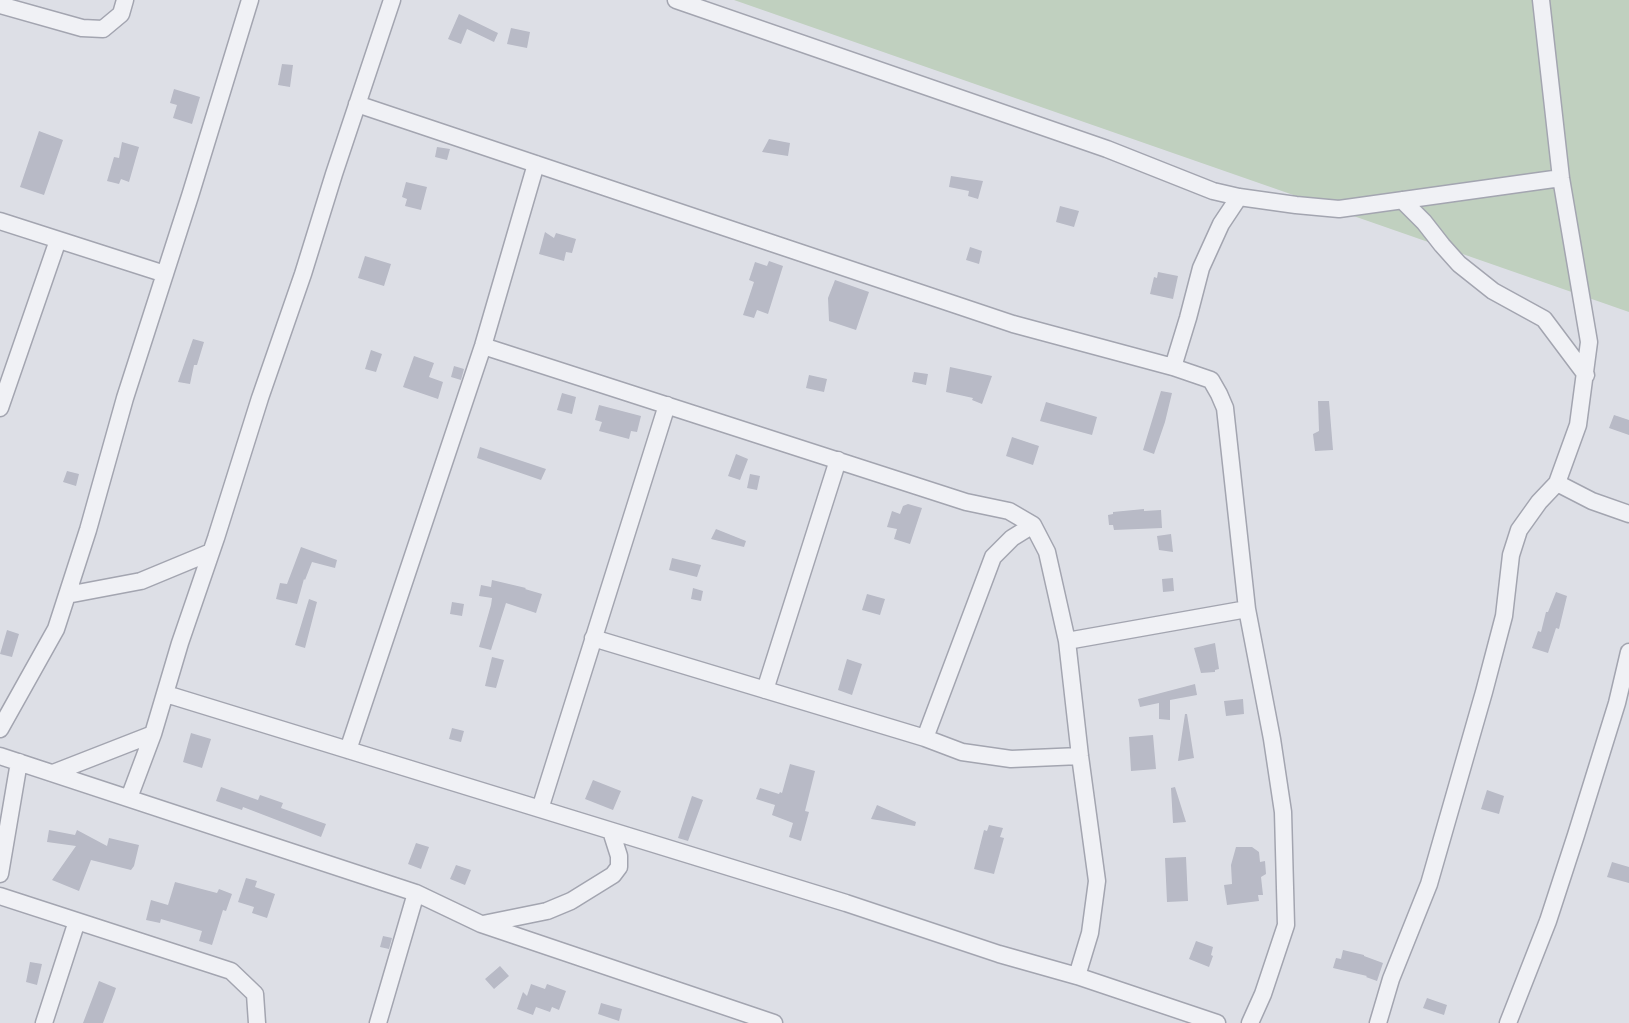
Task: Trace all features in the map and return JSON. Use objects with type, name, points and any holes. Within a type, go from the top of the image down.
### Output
[{"type":"street","points":[[0,5],[82,28],[103,29],[121,14],[125,0]]},
{"type":"street","points":[[0,729],[56,629],[88,530],[125,398],[250,0]]},
{"type":"street","points":[[129,798],[154,734],[180,643],[392,0]]},
{"type":"street","points":[[676,0],[1108,148],[1213,191],[1239,197],[1339,209],[1561,178]]},
{"type":"street","points":[[1378,1023],[1391,979],[1429,884],[1484,692],[1504,616],[1511,554],[1519,530],[1539,502],[1557,483],[1578,425],[1586,375],[1589,342],[1561,178],[1541,0]]},
{"type":"street","points":[[357,104],[1013,324],[1173,367],[1210,380],[1225,408],[1248,610],[1284,812],[1286,925],[1264,994],[1250,1023]]},
{"type":"street","points":[[348,750],[483,346],[536,164]]},
{"type":"street","points":[[1213,191],[1222,224]]},
{"type":"street","points":[[1173,367],[1201,268],[1222,224],[1239,197]]},
{"type":"street","points":[[1402,200],[1424,222],[1459,264],[1493,291],[1544,319],[1586,375]]},
{"type":"street","points":[[0,221],[165,274]]},
{"type":"street","points":[[0,408],[58,240]]},
{"type":"street","points":[[483,346],[966,502],[1009,511],[1033,525],[1048,552],[1068,641],[1080,756],[1097,881],[1090,933],[1077,976]]},
{"type":"street","points":[[540,809],[667,405]]},
{"type":"street","points":[[765,690],[838,460]]},
{"type":"street","points":[[1557,483],[1592,501],[1629,514]]},
{"type":"street","points":[[925,738],[993,557],[1012,538],[1033,525]]},
{"type":"street","points":[[67,595],[141,581],[211,552]]},
{"type":"street","points":[[1068,641],[1248,610]]},
{"type":"street","points":[[593,638],[925,738],[962,752],[1011,759],[1080,756]]},
{"type":"street","points":[[1508,1023],[1548,921],[1623,705],[1629,652]]},
{"type":"street","points":[[166,694],[846,903],[999,954],[1077,976],[1217,1023]]},
{"type":"street","points":[[53,773],[154,734]]},
{"type":"street","points":[[0,756],[416,893],[481,924],[774,1023]]},
{"type":"street","points":[[0,874],[19,762]]},
{"type":"street","points":[[481,924],[547,911],[571,900],[613,875],[619,867],[620,856],[611,831]]},
{"type":"street","points":[[378,1023],[416,893]]},
{"type":"street","points":[[0,896],[231,971],[255,994],[258,1023]]},
{"type":"street","points":[[44,1023],[77,920]]},
{"type":"green space","points":[[734,0],[1629,0],[1629,312]]},
{"type":"building","points":[[459,14],[498,33],[494,42],[467,29],[461,44],[448,39]]},
{"type":"building","points":[[511,28],[530,32],[527,48],[507,44]]},
{"type":"building","points":[[282,64],[293,65],[290,87],[278,85]]},
{"type":"building","points":[[174,89],[200,97],[192,124],[173,118],[177,105],[170,103]]},
{"type":"building","points":[[39,131],[63,140],[44,195],[20,187]]},
{"type":"building","points":[[769,139],[790,143],[788,156],[762,152]]},
{"type":"building","points":[[122,142],[139,147],[129,182],[121,179],[119,184],[107,181],[114,157],[119,158]]},
{"type":"building","points":[[437,147],[450,149],[447,160],[435,157]]},
{"type":"building","points":[[951,176],[983,181],[978,199],[968,196],[969,191],[949,187]]},
{"type":"building","points":[[406,182],[427,187],[421,210],[405,206],[407,199],[402,197]]},
{"type":"building","points":[[1060,206],[1079,211],[1074,227],[1056,222]]},
{"type":"building","points":[[545,232],[554,238],[556,233],[576,239],[572,253],[566,252],[564,261],[539,254]]},
{"type":"building","points":[[970,247],[982,251],[979,264],[966,260]]},
{"type":"building","points":[[365,256],[391,264],[384,286],[358,278]]},
{"type":"building","points":[[769,261],[783,266],[768,314],[757,310],[754,318],[743,315],[754,282],[749,280],[755,262],[767,266]]},
{"type":"building","points":[[1158,272],[1178,276],[1173,299],[1150,294],[1154,277],[1157,278]]},
{"type":"building","points":[[835,280],[869,292],[856,330],[829,321],[828,298]]},
{"type":"building","points":[[193,339],[204,342],[197,365],[194,365],[190,384],[178,382]]},
{"type":"building","points":[[371,350],[382,354],[376,372],[365,369]]},
{"type":"building","points":[[414,356],[434,363],[429,377],[443,382],[438,399],[403,387]]},
{"type":"building","points":[[454,366],[464,369],[461,380],[451,377]]},
{"type":"building","points":[[950,367],[992,376],[982,404],[972,400],[973,398],[946,392]]},
{"type":"building","points":[[914,372],[928,374],[926,385],[912,382]]},
{"type":"building","points":[[809,375],[827,379],[824,392],[806,388]]},
{"type":"building","points":[[1161,391],[1172,393],[1154,454],[1143,450]]},
{"type":"building","points":[[562,393],[576,397],[572,414],[557,410]]},
{"type":"building","points":[[1318,401],[1329,401],[1333,450],[1315,451],[1313,434],[1319,431]]},
{"type":"building","points":[[1046,402],[1097,417],[1092,435],[1040,421]]},
{"type":"building","points":[[599,405],[641,416],[637,432],[631,431],[629,439],[599,431],[602,422],[595,420]]},
{"type":"building","points":[[1614,415],[1629,420],[1629,435],[1609,428]]},
{"type":"building","points":[[1012,437],[1039,446],[1033,465],[1006,456]]},
{"type":"building","points":[[480,447],[546,469],[541,480],[477,458]]},
{"type":"building","points":[[736,454],[748,459],[740,480],[728,476]]},
{"type":"building","points":[[67,471],[79,474],[76,486],[63,482]]},
{"type":"building","points":[[750,474],[760,476],[757,490],[747,488]]},
{"type":"building","points":[[908,504],[922,508],[910,544],[894,539],[897,529],[887,527],[892,511],[900,514],[903,506]]},
{"type":"building","points":[[1144,509],[1144,511],[1161,510],[1162,528],[1114,530],[1113,525],[1109,525],[1108,515],[1113,514],[1113,512]]},
{"type":"building","points":[[716,529],[746,541],[744,547],[711,539]]},
{"type":"building","points":[[1171,534],[1173,552],[1159,550],[1157,536]]},
{"type":"building","points":[[301,547],[337,560],[335,568],[312,562],[304,579],[297,604],[276,599],[280,583],[287,584]]},
{"type":"building","points":[[672,558],[701,565],[697,577],[669,570]]},
{"type":"building","points":[[1173,578],[1174,591],[1163,592],[1162,579]]},
{"type":"building","points":[[492,580],[542,594],[536,613],[506,603],[491,650],[479,647],[492,598],[479,596],[481,585],[491,587]]},
{"type":"building","points":[[693,588],[703,591],[701,601],[691,599]]},
{"type":"building","points":[[1556,592],[1567,596],[1559,629],[1556,628],[1548,653],[1532,648],[1538,631],[1541,632],[1546,612],[1548,612]]},
{"type":"building","points":[[867,594],[885,599],[880,615],[862,610]]},
{"type":"building","points":[[309,599],[317,602],[305,648],[295,645]]},
{"type":"building","points":[[452,602],[464,604],[462,616],[450,614]]},
{"type":"building","points":[[7,630],[19,634],[12,657],[0,654]]},
{"type":"building","points":[[1215,643],[1219,669],[1215,670],[1215,672],[1201,673],[1194,648]]},
{"type":"building","points":[[492,657],[504,660],[496,688],[485,686]]},
{"type":"building","points":[[847,659],[862,664],[852,695],[838,690]]},
{"type":"building","points":[[1195,684],[1197,695],[1170,700],[1170,720],[1159,719],[1159,703],[1140,707],[1138,699]]},
{"type":"building","points":[[1243,699],[1244,714],[1226,716],[1224,701]]},
{"type":"building","points":[[1185,714],[1187,714],[1194,758],[1178,761]]},
{"type":"building","points":[[452,728],[464,731],[461,742],[449,739]]},
{"type":"building","points":[[191,733],[211,739],[202,768],[183,762]]},
{"type":"building","points":[[1153,735],[1156,769],[1131,771],[1129,737]]},
{"type":"building","points":[[790,764],[815,771],[805,811],[809,812],[801,841],[789,837],[793,823],[772,815],[775,805],[756,799],[760,788],[779,794],[780,792],[782,793]]},
{"type":"building","points":[[593,780],[621,791],[613,810],[585,799]]},
{"type":"building","points":[[221,787],[258,800],[260,795],[283,803],[281,808],[326,824],[321,837],[243,807],[242,810],[216,801]]},
{"type":"building","points":[[1175,787],[1186,822],[1173,823],[1171,788]]},
{"type":"building","points":[[1487,790],[1504,796],[1499,814],[1481,809]]},
{"type":"building","points":[[692,796],[703,800],[688,841],[678,838]]},
{"type":"building","points":[[877,805],[916,822],[915,826],[871,819]]},
{"type":"building","points":[[989,825],[1003,828],[1000,837],[1004,838],[994,874],[974,869],[984,830],[987,831]]},
{"type":"building","points":[[49,830],[75,835],[77,830],[107,846],[109,838],[139,845],[134,866],[131,870],[91,860],[79,891],[52,880],[76,846],[47,842]]},
{"type":"building","points":[[416,843],[429,847],[421,869],[408,864]]},
{"type":"building","points":[[1236,847],[1252,847],[1259,852],[1260,862],[1265,861],[1266,874],[1261,877],[1263,895],[1258,895],[1259,901],[1227,905],[1224,885],[1232,884],[1231,865]]},
{"type":"building","points":[[1186,857],[1188,901],[1167,902],[1165,858]]},
{"type":"building","points":[[1612,862],[1629,867],[1629,883],[1607,877]]},
{"type":"building","points":[[456,865],[471,870],[465,885],[450,879]]},
{"type":"building","points":[[246,878],[257,881],[255,887],[275,894],[267,918],[252,913],[254,907],[238,902]]},
{"type":"building","points":[[175,882],[217,893],[219,889],[232,894],[226,911],[223,910],[212,945],[199,941],[202,931],[161,919],[160,923],[146,920],[151,900],[168,905]]},
{"type":"building","points":[[383,936],[392,938],[389,949],[380,947]]},
{"type":"building","points":[[1196,941],[1213,947],[1211,955],[1213,956],[1209,967],[1189,959]]},
{"type":"building","points":[[1343,950],[1364,955],[1383,963],[1377,981],[1367,976],[1333,968],[1336,958],[1341,959]]},
{"type":"building","points":[[30,962],[42,964],[37,985],[26,982]]},
{"type":"building","points":[[500,966],[509,976],[494,989],[485,979]]},
{"type":"building","points":[[99,981],[116,988],[103,1023],[83,1023]]},
{"type":"building","points":[[531,984],[545,989],[547,984],[566,991],[559,1010],[552,1007],[550,1012],[536,1007],[533,1015],[517,1009],[523,992],[527,996]]},
{"type":"building","points":[[1427,998],[1447,1005],[1444,1015],[1423,1008]]},
{"type":"building","points":[[601,1003],[622,1009],[619,1021],[598,1014]]}]
